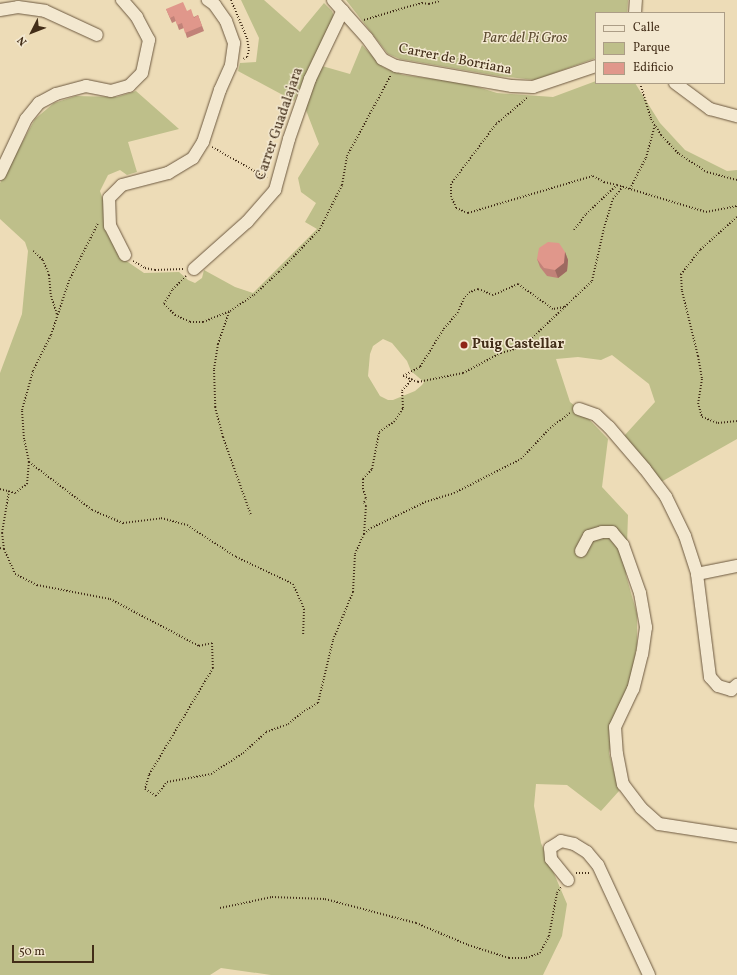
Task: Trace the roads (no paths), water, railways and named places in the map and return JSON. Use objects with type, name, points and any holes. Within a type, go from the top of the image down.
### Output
[{"type":"street","points":[[0,174],[26,119],[39,103],[56,94],[86,86],[111,91],[129,86],[142,73],[149,40],[137,16],[122,0]]},
{"type":"street","points":[[125,255],[110,226],[109,198],[122,185],[168,173],[193,158],[203,142],[220,90],[231,65],[234,43],[226,21],[215,5],[208,0]]},
{"type":"street","name":"Carrer de Borriana","points":[[333,0],[355,24],[382,59],[396,66],[512,86],[533,87],[595,66]]},
{"type":"street","points":[[635,12],[636,0]]},
{"type":"street","points":[[0,10],[18,7],[45,12],[97,35]]},
{"type":"street","name":"Carrer Guadalajara","points":[[194,269],[247,222],[275,190],[289,139],[310,79],[343,10]]},
{"type":"street","points":[[676,84],[710,109],[737,116]]},
{"type":"street","points":[[579,409],[596,415],[608,427],[646,469],[666,497],[685,536],[697,574],[710,677],[718,686],[731,690],[737,686]]},
{"type":"street","points":[[581,550],[589,536],[602,532],[612,532],[623,544],[640,593],[646,627],[642,654],[633,689],[615,727],[617,754],[623,784],[641,808],[659,824],[737,836]]},
{"type":"street","points":[[697,574],[737,566]]},
{"type":"street","points":[[568,880],[551,859],[550,848],[561,841],[574,844],[586,852],[598,865],[649,975]]},
{"type":"place","name":"Puig Castellar","points":[[464,345]]},
{"type":"park label","name":"Parc del Pi Gros","points":[[525,39]]}]
